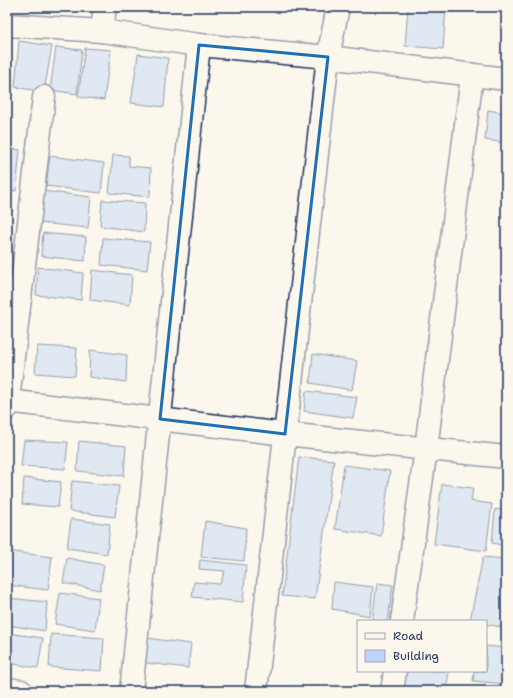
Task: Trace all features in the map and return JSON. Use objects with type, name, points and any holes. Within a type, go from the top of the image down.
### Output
[{"type":"street","points":[[102,31],[105,7]]},
{"type":"street","points":[[256,691],[328,57],[338,7]]},
{"type":"street","points":[[7,25],[102,31],[199,45],[328,57],[506,79]]},
{"type":"street","points":[[131,691],[199,45]]},
{"type":"street","points":[[402,620],[426,449],[472,75]]},
{"type":"street","points":[[44,97],[7,404],[160,419],[285,434],[506,457]]},
{"type":"street","points":[[392,691],[395,672]]},
{"type":"street","points":[[7,689],[21,691]]},
{"type":"highlighted area","points":[[199,45],[328,57],[285,434],[160,419]]},
{"type":"building","points":[[408,7],[446,7],[443,49],[405,46]]},
{"type":"building","points":[[19,41],[52,46],[44,92],[15,87]]},
{"type":"building","points":[[56,47],[82,50],[77,94],[50,90]]},
{"type":"building","points":[[85,48],[111,50],[104,100],[78,97]]},
{"type":"building","points":[[138,54],[168,58],[164,107],[131,103]]},
{"type":"building","points":[[488,110],[506,113],[506,143],[485,140]]},
{"type":"building","points":[[7,148],[20,150],[16,191],[7,190]]},
{"type":"building","points":[[113,155],[129,156],[129,166],[151,168],[150,197],[109,193]]},
{"type":"building","points":[[50,156],[104,163],[101,193],[46,186]]},
{"type":"building","points":[[43,191],[91,197],[88,228],[40,223]]},
{"type":"building","points":[[102,200],[145,203],[144,232],[100,226]]},
{"type":"building","points":[[43,233],[86,237],[85,261],[41,256]]},
{"type":"building","points":[[103,238],[150,242],[147,270],[101,265]]},
{"type":"building","points":[[38,267],[83,273],[81,300],[36,295]]},
{"type":"building","points":[[92,270],[132,275],[130,305],[90,300]]},
{"type":"building","points":[[37,346],[77,348],[75,376],[35,373]]},
{"type":"building","points":[[90,350],[127,355],[126,382],[89,377]]},
{"type":"building","points":[[313,354],[357,361],[352,390],[310,383]]},
{"type":"building","points":[[306,391],[357,397],[353,418],[304,411]]},
{"type":"building","points":[[24,440],[68,442],[65,469],[21,466]]},
{"type":"building","points":[[79,441],[126,446],[124,476],[77,471]]},
{"type":"building","points":[[299,457],[334,460],[315,599],[282,596]]},
{"type":"building","points":[[344,465],[390,471],[381,536],[335,529]]},
{"type":"building","points":[[24,478],[61,482],[58,507],[22,504]]},
{"type":"building","points":[[72,481],[119,486],[115,517],[69,511]]},
{"type":"building","points":[[442,484],[473,488],[471,501],[492,504],[486,551],[434,544]]},
{"type":"building","points":[[495,509],[506,511],[506,546],[492,543]]},
{"type":"building","points":[[71,519],[110,524],[107,554],[67,548]]},
{"type":"building","points":[[205,521],[246,528],[244,561],[201,557]]},
{"type":"building","points":[[7,551],[52,557],[48,590],[7,585]]},
{"type":"building","points":[[483,557],[506,559],[506,628],[487,624],[487,620],[470,620]]},
{"type":"building","points":[[67,558],[104,565],[100,590],[63,583]]},
{"type":"building","points":[[200,560],[246,565],[243,602],[192,597],[194,582],[220,584],[225,571],[199,569]]},
{"type":"building","points":[[334,582],[373,587],[370,616],[332,609]]},
{"type":"building","points":[[377,583],[393,585],[388,620],[372,620]]},
{"type":"building","points":[[60,593],[99,598],[95,630],[55,624]]},
{"type":"building","points":[[7,598],[47,602],[45,631],[7,625]]},
{"type":"building","points":[[7,633],[43,638],[38,668],[7,663]]},
{"type":"building","points":[[51,634],[104,638],[102,671],[49,667]]},
{"type":"building","points":[[139,637],[191,644],[188,668],[138,662]]},
{"type":"building","points":[[487,646],[506,648],[506,684],[473,681],[474,672],[487,672]]},
{"type":"building","points":[[406,672],[449,672],[446,691],[403,691]]}]
